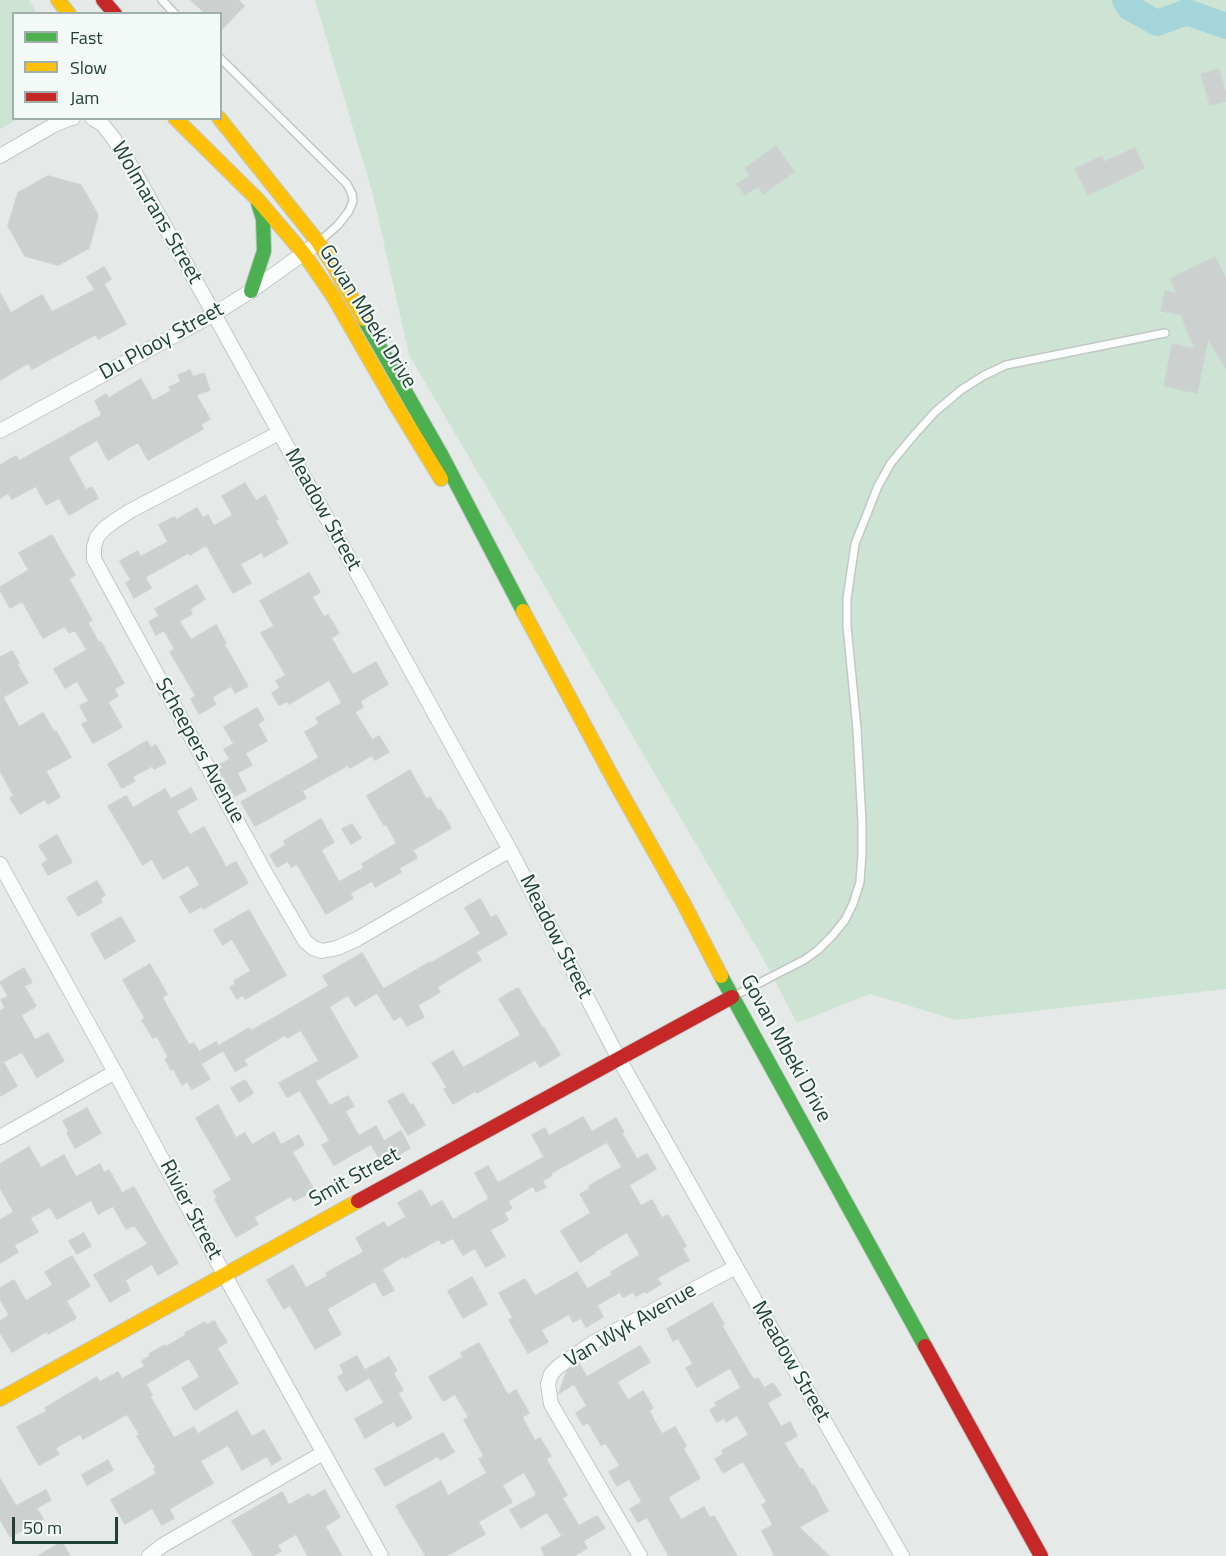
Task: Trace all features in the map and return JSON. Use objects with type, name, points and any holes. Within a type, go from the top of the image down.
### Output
[{"type":"main road","points":[[58,0],[67,12]]},
{"type":"main road","points":[[103,0],[113,12]]},
{"type":"main road","name":"Govan Mbeki Drive","points":[[177,120],[258,200],[304,254],[333,296],[464,519],[495,561]]},
{"type":"main road","name":"Govan Mbeki Drive","points":[[221,120],[318,242],[387,358],[609,771],[684,904],[732,997],[1041,1556]]},
{"type":"main road","points":[[252,291],[264,251],[263,219],[258,200]]},
{"type":"main road","name":"Smit Street","points":[[0,1399],[732,997]]},
{"type":"street","points":[[0,156],[66,120]]},
{"type":"street","name":"Wolmarans Street","points":[[95,120],[102,124],[114,139],[131,166],[214,314]]},
{"type":"street","name":"Du Plooy Street","points":[[0,431],[214,314],[252,291],[318,242]]},
{"type":"street","name":"Meadow Street","points":[[214,314],[510,850],[618,1059],[902,1556]]},
{"type":"street","name":"Scheepers Avenue","points":[[279,433],[116,520],[97,537],[93,559],[261,864],[305,941],[313,948],[322,951],[337,948],[357,939],[510,850]]},
{"type":"street","name":"Rivier Street","points":[[0,864],[381,1556]]},
{"type":"street","points":[[0,1137],[115,1072]]},
{"type":"street","name":"Van Wyk Avenue","points":[[640,1556],[551,1404],[548,1384],[551,1374],[594,1342],[736,1267]]},
{"type":"street","points":[[149,1556],[163,1545],[323,1453]]},
{"type":"lane","points":[[162,0],[174,12]]},
{"type":"lane","points":[[222,60],[347,184],[353,201],[349,212],[318,242]]},
{"type":"lane","points":[[732,997],[804,960],[818,950],[845,920],[860,882],[862,823],[857,729],[847,626],[847,599],[855,544],[878,486],[891,464],[935,412],[983,375],[1005,365],[1165,333]]},
{"type":"green space","points":[[0,0],[29,0],[36,12],[12,12],[12,120],[16,120],[0,129]]},
{"type":"green space","points":[[315,0],[1226,0],[1226,989],[956,1020],[870,994],[797,1023],[761,955],[409,355],[373,195]]},
{"type":"building","points":[[191,0],[238,0],[244,6],[222,29],[222,12],[204,12]]},
{"type":"building","points":[[1219,69],[1226,101],[1210,105],[1201,74]]},
{"type":"building","points":[[776,146],[794,172],[763,194],[758,186],[745,195],[737,184],[750,176],[745,168]]},
{"type":"building","points":[[1135,148],[1144,168],[1088,195],[1075,169],[1102,156],[1104,162]]},
{"type":"building","points":[[48,176],[81,185],[98,215],[89,248],[58,265],[25,256],[8,226],[18,193]]},
{"type":"building","points":[[1215,257],[1226,279],[1226,368],[1208,339],[1197,393],[1164,386],[1172,344],[1195,349],[1183,315],[1161,311],[1165,291],[1177,293],[1170,279]]},
{"type":"building","points":[[104,267],[111,279],[104,284],[126,324],[98,339],[96,334],[32,369],[28,363],[0,380],[0,293],[11,313],[42,295],[52,312],[95,290],[87,277]]},
{"type":"building","points":[[190,370],[193,377],[204,373],[210,390],[196,395],[210,419],[201,424],[203,429],[148,460],[138,442],[108,460],[97,440],[68,457],[86,490],[92,487],[98,498],[69,515],[59,498],[46,505],[36,486],[12,499],[8,493],[0,498],[0,465],[16,456],[19,461],[102,415],[95,401],[106,394],[109,398],[141,379],[153,401],[171,391],[169,387],[181,382],[178,375]]},
{"type":"building","points":[[245,483],[256,501],[265,495],[288,543],[264,557],[262,552],[240,564],[251,583],[233,593],[206,545],[145,577],[151,588],[134,598],[126,583],[131,580],[120,561],[138,551],[140,557],[168,542],[159,525],[174,517],[176,520],[197,508],[203,518],[208,515],[214,526],[233,515],[222,496]]},
{"type":"building","points":[[52,535],[75,575],[69,579],[92,620],[88,623],[124,683],[114,689],[118,696],[108,702],[122,727],[93,743],[82,724],[88,721],[80,706],[89,701],[77,681],[65,688],[54,669],[87,650],[75,630],[69,633],[65,626],[43,638],[22,601],[10,608],[0,590],[0,587],[29,570],[19,553]]},
{"type":"building","points":[[309,573],[320,592],[312,597],[324,617],[328,615],[339,633],[331,638],[353,675],[376,662],[388,684],[360,701],[363,707],[355,712],[372,740],[379,736],[389,752],[375,760],[372,755],[350,768],[348,765],[302,791],[306,798],[255,826],[241,802],[319,758],[305,732],[319,724],[316,718],[342,703],[329,680],[289,704],[287,701],[279,705],[272,693],[280,688],[276,681],[286,675],[261,633],[274,626],[260,601]]},
{"type":"building","points":[[197,585],[205,599],[190,609],[192,614],[179,621],[191,640],[216,625],[248,686],[235,693],[231,686],[212,697],[216,704],[199,714],[191,699],[196,696],[170,652],[175,649],[164,630],[156,635],[149,622],[159,616],[155,609]]},
{"type":"building","points":[[12,651],[28,683],[3,697],[19,727],[43,713],[71,757],[46,771],[60,797],[48,804],[45,799],[20,814],[10,798],[14,796],[0,771],[0,657]]},
{"type":"building","points":[[257,708],[264,720],[258,724],[267,741],[245,753],[252,765],[237,773],[246,790],[235,796],[217,766],[230,759],[224,749],[234,744],[224,727]]},
{"type":"building","points":[[147,741],[151,748],[156,745],[166,763],[154,769],[152,766],[132,777],[135,781],[122,788],[108,764]]},
{"type":"building","points":[[410,770],[426,799],[430,797],[438,811],[441,810],[451,828],[413,850],[417,858],[399,868],[401,872],[375,887],[372,881],[350,893],[353,898],[326,914],[297,864],[291,867],[288,861],[277,867],[270,855],[286,845],[284,841],[321,819],[334,842],[321,850],[339,882],[364,868],[362,864],[397,843],[367,796]]},
{"type":"building","points":[[191,788],[197,799],[176,811],[190,835],[204,827],[226,867],[236,862],[248,883],[203,909],[202,906],[190,913],[180,897],[200,885],[188,865],[163,879],[152,859],[143,865],[108,806],[126,796],[133,808],[165,789],[171,799]]},
{"type":"building","points":[[352,824],[361,838],[351,844],[342,829]]},
{"type":"building","points":[[57,835],[72,862],[48,875],[42,864],[48,860],[39,846]]},
{"type":"building","points":[[97,881],[105,895],[100,898],[102,902],[78,916],[67,898]]},
{"type":"building","points":[[480,899],[491,918],[496,915],[507,934],[476,952],[481,960],[437,987],[440,992],[418,1005],[424,1017],[407,1026],[401,1016],[394,1020],[377,993],[481,934],[465,908]]},
{"type":"building","points":[[249,910],[286,975],[245,999],[243,995],[237,999],[230,987],[236,984],[234,981],[251,971],[232,939],[223,945],[214,930]]},
{"type":"building","points":[[121,917],[135,941],[105,959],[91,934]]},
{"type":"building","points":[[362,953],[383,989],[355,1006],[348,995],[329,1007],[358,1057],[315,1081],[330,1106],[348,1096],[354,1106],[345,1111],[359,1136],[376,1126],[384,1141],[401,1131],[410,1148],[393,1158],[391,1154],[380,1160],[371,1144],[334,1165],[322,1145],[330,1141],[300,1090],[287,1097],[279,1083],[319,1061],[301,1030],[287,1038],[285,1035],[243,1060],[247,1065],[235,1071],[220,1045],[249,1028],[251,1031],[329,986],[323,976]]},
{"type":"building","points":[[150,964],[167,994],[162,997],[189,1045],[194,1043],[199,1052],[216,1042],[222,1051],[201,1064],[210,1079],[192,1089],[187,1081],[182,1085],[173,1068],[171,1070],[165,1059],[168,1057],[157,1036],[153,1038],[142,1020],[145,1018],[123,980]]},
{"type":"building","points":[[24,968],[32,982],[24,986],[36,1006],[21,1015],[35,1040],[48,1033],[64,1061],[37,1077],[22,1052],[3,1062],[17,1086],[0,1096],[0,1011],[5,1008],[1,1000],[8,996],[0,982]]},
{"type":"building","points":[[518,988],[560,1055],[540,1067],[535,1060],[453,1104],[444,1089],[447,1087],[432,1063],[453,1051],[463,1068],[521,1035],[499,999]]},
{"type":"building","points":[[245,1080],[253,1093],[239,1102],[231,1088]]},
{"type":"building","points":[[403,1093],[410,1105],[413,1104],[425,1125],[408,1135],[388,1101]]},
{"type":"building","points":[[218,1105],[236,1138],[245,1133],[252,1145],[274,1132],[281,1145],[299,1135],[304,1145],[292,1152],[314,1190],[294,1201],[291,1196],[254,1217],[258,1224],[236,1237],[213,1191],[232,1180],[196,1118]]},
{"type":"building","points":[[87,1108],[101,1133],[75,1148],[63,1121]]},
{"type":"building","points":[[583,1117],[592,1132],[616,1118],[624,1132],[622,1134],[637,1159],[647,1154],[656,1169],[629,1185],[641,1206],[652,1200],[662,1218],[668,1215],[686,1246],[682,1248],[689,1260],[657,1278],[661,1284],[646,1293],[645,1291],[636,1296],[633,1292],[623,1297],[620,1292],[597,1305],[603,1317],[586,1327],[581,1318],[573,1322],[569,1314],[541,1330],[548,1342],[528,1353],[509,1320],[513,1318],[499,1293],[525,1279],[535,1296],[577,1272],[587,1289],[640,1255],[627,1232],[580,1262],[561,1231],[591,1213],[580,1194],[590,1189],[589,1186],[622,1167],[607,1142],[551,1173],[552,1175],[542,1181],[546,1187],[536,1192],[533,1186],[508,1201],[512,1208],[504,1213],[508,1220],[490,1230],[505,1256],[486,1267],[475,1248],[463,1255],[453,1238],[442,1244],[439,1239],[405,1258],[404,1256],[382,1269],[394,1290],[383,1296],[375,1281],[327,1309],[341,1334],[315,1349],[290,1305],[284,1309],[267,1280],[293,1265],[306,1288],[328,1276],[326,1273],[364,1252],[356,1238],[384,1222],[387,1228],[406,1217],[398,1203],[421,1190],[431,1207],[442,1201],[453,1220],[489,1199],[475,1173],[488,1166],[498,1183],[544,1157],[532,1135],[545,1128],[549,1136]]},
{"type":"building","points":[[29,1147],[41,1168],[64,1155],[76,1177],[100,1164],[104,1173],[109,1170],[122,1193],[134,1187],[178,1263],[158,1275],[152,1264],[125,1280],[130,1290],[110,1302],[94,1275],[148,1244],[134,1225],[126,1229],[113,1206],[98,1214],[91,1200],[57,1219],[50,1207],[30,1218],[38,1232],[14,1245],[18,1252],[0,1263],[0,1220],[14,1212],[0,1188],[0,1164]]},
{"type":"building","points":[[84,1233],[91,1246],[77,1254],[69,1241]]},
{"type":"building","points":[[72,1256],[90,1286],[66,1301],[76,1318],[48,1334],[47,1331],[12,1352],[0,1332],[0,1321],[9,1315],[0,1299],[0,1288],[14,1280],[26,1301],[53,1285],[45,1272]]},
{"type":"building","points":[[472,1277],[487,1304],[463,1318],[448,1291]]},
{"type":"building","points":[[712,1303],[724,1324],[722,1326],[754,1380],[758,1378],[764,1388],[773,1383],[781,1395],[767,1403],[781,1427],[790,1422],[797,1436],[784,1443],[800,1470],[802,1468],[812,1486],[814,1485],[828,1511],[799,1527],[829,1556],[775,1556],[762,1531],[773,1525],[762,1505],[767,1502],[743,1461],[723,1473],[715,1459],[724,1454],[722,1451],[749,1435],[737,1415],[726,1422],[724,1418],[717,1422],[710,1410],[717,1406],[715,1403],[741,1388],[730,1368],[697,1387],[686,1368],[693,1364],[678,1338],[673,1341],[667,1329]]},
{"type":"building","points":[[214,1321],[227,1342],[217,1348],[238,1383],[195,1410],[182,1388],[200,1377],[189,1358],[146,1384],[152,1395],[150,1396],[174,1438],[194,1427],[198,1434],[237,1411],[252,1437],[264,1430],[281,1459],[272,1465],[267,1456],[242,1470],[228,1445],[200,1461],[213,1483],[169,1509],[174,1518],[162,1525],[152,1508],[125,1524],[111,1500],[156,1474],[154,1469],[156,1468],[127,1414],[83,1439],[80,1434],[55,1448],[59,1454],[39,1465],[17,1427],[47,1411],[45,1408],[97,1377],[100,1382],[118,1372],[122,1379],[145,1366],[142,1361],[150,1356],[149,1354],[165,1345],[166,1347],[205,1322],[207,1325]]},
{"type":"building","points":[[479,1343],[508,1395],[516,1390],[529,1413],[522,1417],[535,1441],[540,1438],[551,1456],[546,1459],[567,1495],[562,1498],[579,1526],[597,1516],[605,1528],[583,1541],[587,1548],[574,1556],[545,1556],[541,1548],[562,1536],[547,1512],[521,1528],[510,1510],[537,1495],[524,1472],[502,1485],[512,1502],[478,1522],[485,1534],[446,1556],[426,1556],[396,1506],[441,1481],[448,1496],[487,1473],[479,1459],[484,1456],[464,1420],[469,1417],[455,1394],[443,1401],[429,1377],[463,1357],[461,1353]]},
{"type":"building","points":[[640,1346],[650,1362],[617,1382],[628,1400],[643,1391],[653,1408],[649,1411],[662,1434],[675,1427],[686,1446],[683,1448],[700,1478],[668,1497],[681,1520],[704,1507],[710,1518],[714,1516],[737,1556],[669,1556],[647,1517],[638,1522],[630,1509],[642,1502],[629,1479],[617,1486],[609,1472],[620,1466],[606,1443],[601,1445],[588,1422],[583,1425],[576,1413],[587,1406],[574,1384],[559,1393],[567,1371],[579,1363],[587,1377]]},
{"type":"building","points":[[357,1356],[369,1378],[346,1391],[338,1377],[344,1373],[340,1365]]},
{"type":"building","points":[[389,1357],[397,1371],[393,1373],[403,1390],[398,1393],[412,1418],[397,1427],[394,1421],[365,1438],[355,1419],[384,1403],[365,1370]]},
{"type":"building","points":[[443,1433],[454,1452],[440,1460],[438,1456],[385,1486],[375,1469]]},
{"type":"building","points":[[108,1460],[113,1470],[87,1485],[82,1475]]},
{"type":"building","points":[[0,1479],[16,1506],[46,1490],[51,1500],[36,1508],[43,1519],[10,1537],[0,1519]]},
{"type":"building","points":[[325,1490],[340,1517],[325,1526],[342,1556],[308,1556],[296,1534],[277,1545],[281,1551],[272,1556],[254,1556],[232,1521],[282,1492],[289,1505],[309,1494],[311,1498]]},
{"type":"building","points":[[62,1542],[70,1556],[38,1556]]},
{"type":"waterway","points":[[1125,0],[1130,8],[1157,23],[1187,12],[1226,26]]},
{"type":"traffic: fast","points":[[251,291],[264,251],[263,219],[258,203]]},
{"type":"traffic: fast","points":[[364,319],[442,456],[523,611]]},
{"type":"traffic: fast","points":[[721,976],[925,1346]]},
{"type":"traffic: slow","points":[[58,0],[67,12]]},
{"type":"traffic: slow","points":[[177,120],[258,200],[304,254],[333,296],[441,479]]},
{"type":"traffic: slow","points":[[221,120],[318,242],[364,319]]},
{"type":"traffic: slow","points":[[523,611],[684,904],[721,976]]},
{"type":"traffic: slow","points":[[0,1399],[358,1201]]},
{"type":"traffic: jam","points":[[103,0],[113,12]]},
{"type":"traffic: jam","points":[[358,1201],[732,997]]},
{"type":"traffic: jam","points":[[925,1346],[1041,1556]]}]
